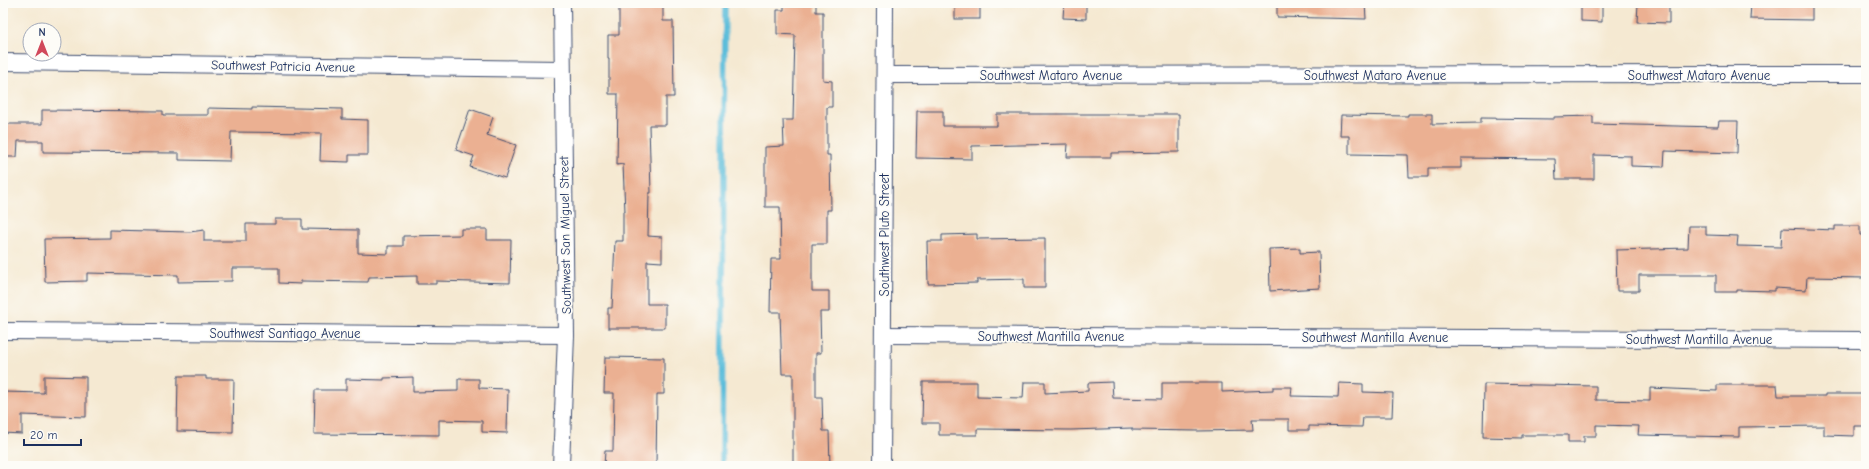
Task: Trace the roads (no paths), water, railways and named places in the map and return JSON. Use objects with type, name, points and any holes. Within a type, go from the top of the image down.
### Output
[{"type":"street","name":"Southwest San Miguel Street","points":[[561,466],[566,335],[562,3]]},
{"type":"street","name":"Southwest Pluto Street","points":[[882,466],[886,3]]},
{"type":"street","name":"Southwest Patricia Avenue","points":[[3,62],[562,69]]},
{"type":"street","name":"Southwest Mataro Avenue","points":[[885,75],[1866,74]]},
{"type":"street","name":"Southwest Santiago Avenue","points":[[3,332],[566,335]]},
{"type":"street","name":"Southwest Mantilla Avenue","points":[[883,335],[1866,340]]},
{"type":"waterway","points":[[722,466],[725,3]]}]
